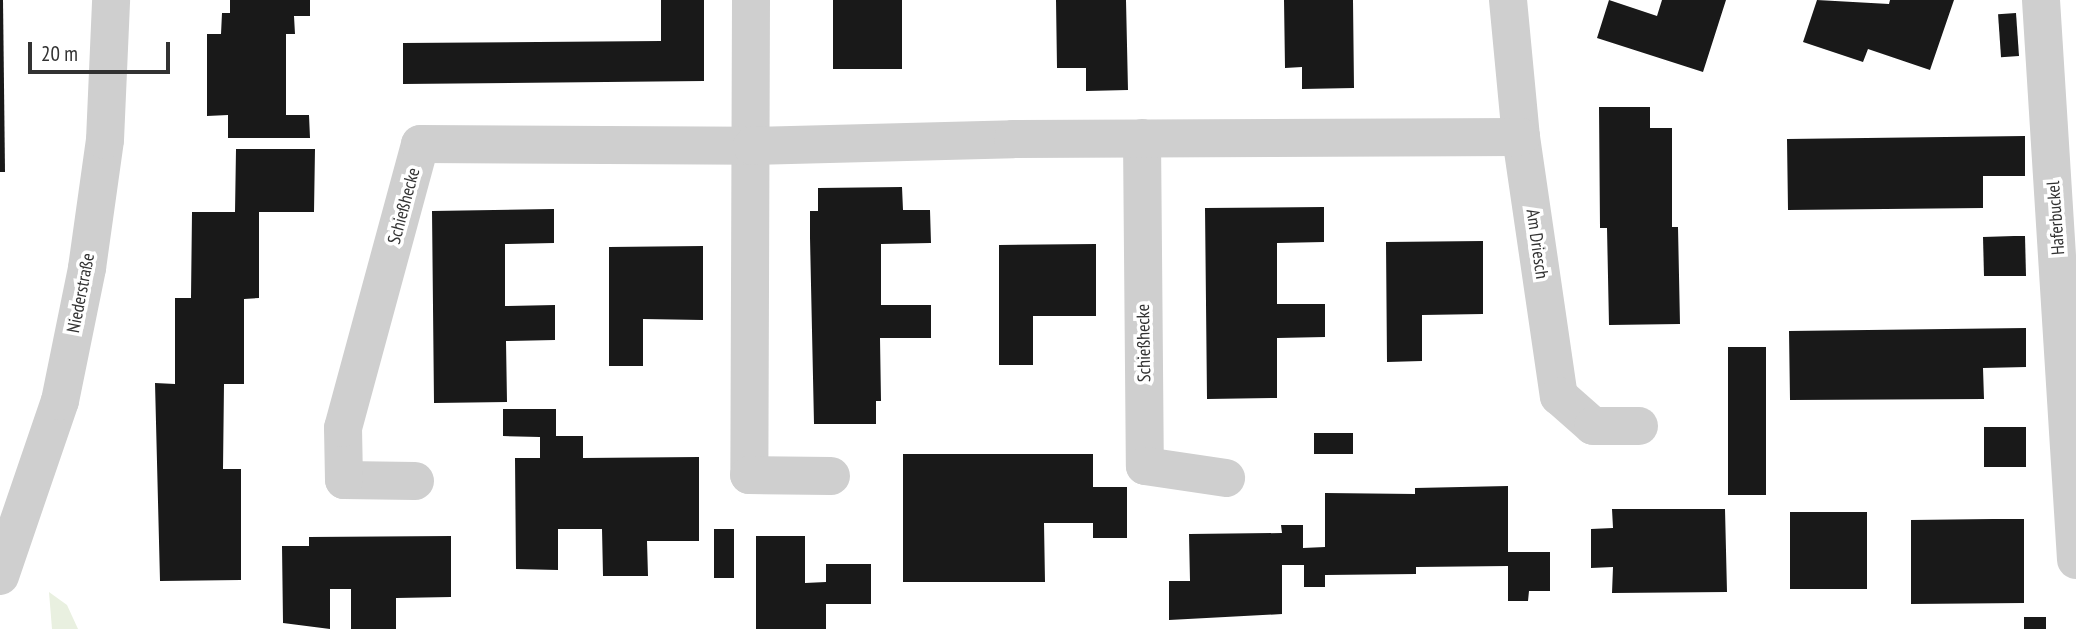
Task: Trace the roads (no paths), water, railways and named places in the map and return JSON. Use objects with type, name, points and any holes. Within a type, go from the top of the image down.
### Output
[{"type":"street","name":"Niederstraße","points":[[0,576],[60,401],[87,268],[105,140],[111,0]]},
{"type":"street","points":[[751,0],[749,475],[831,476]]},
{"type":"street","name":"Am Driesch","points":[[1507,0],[1521,138],[1559,396],[1593,426],[1639,426]]},
{"type":"street","name":"Haferbuckel","points":[[2041,0],[2076,560]]},
{"type":"street","name":"Schießhecke","points":[[1142,138],[1145,466],[1226,478]]},
{"type":"street","name":"Schießhecke","points":[[415,481],[344,480],[344,428],[420,144],[752,146],[1142,138],[1521,138]]}]
